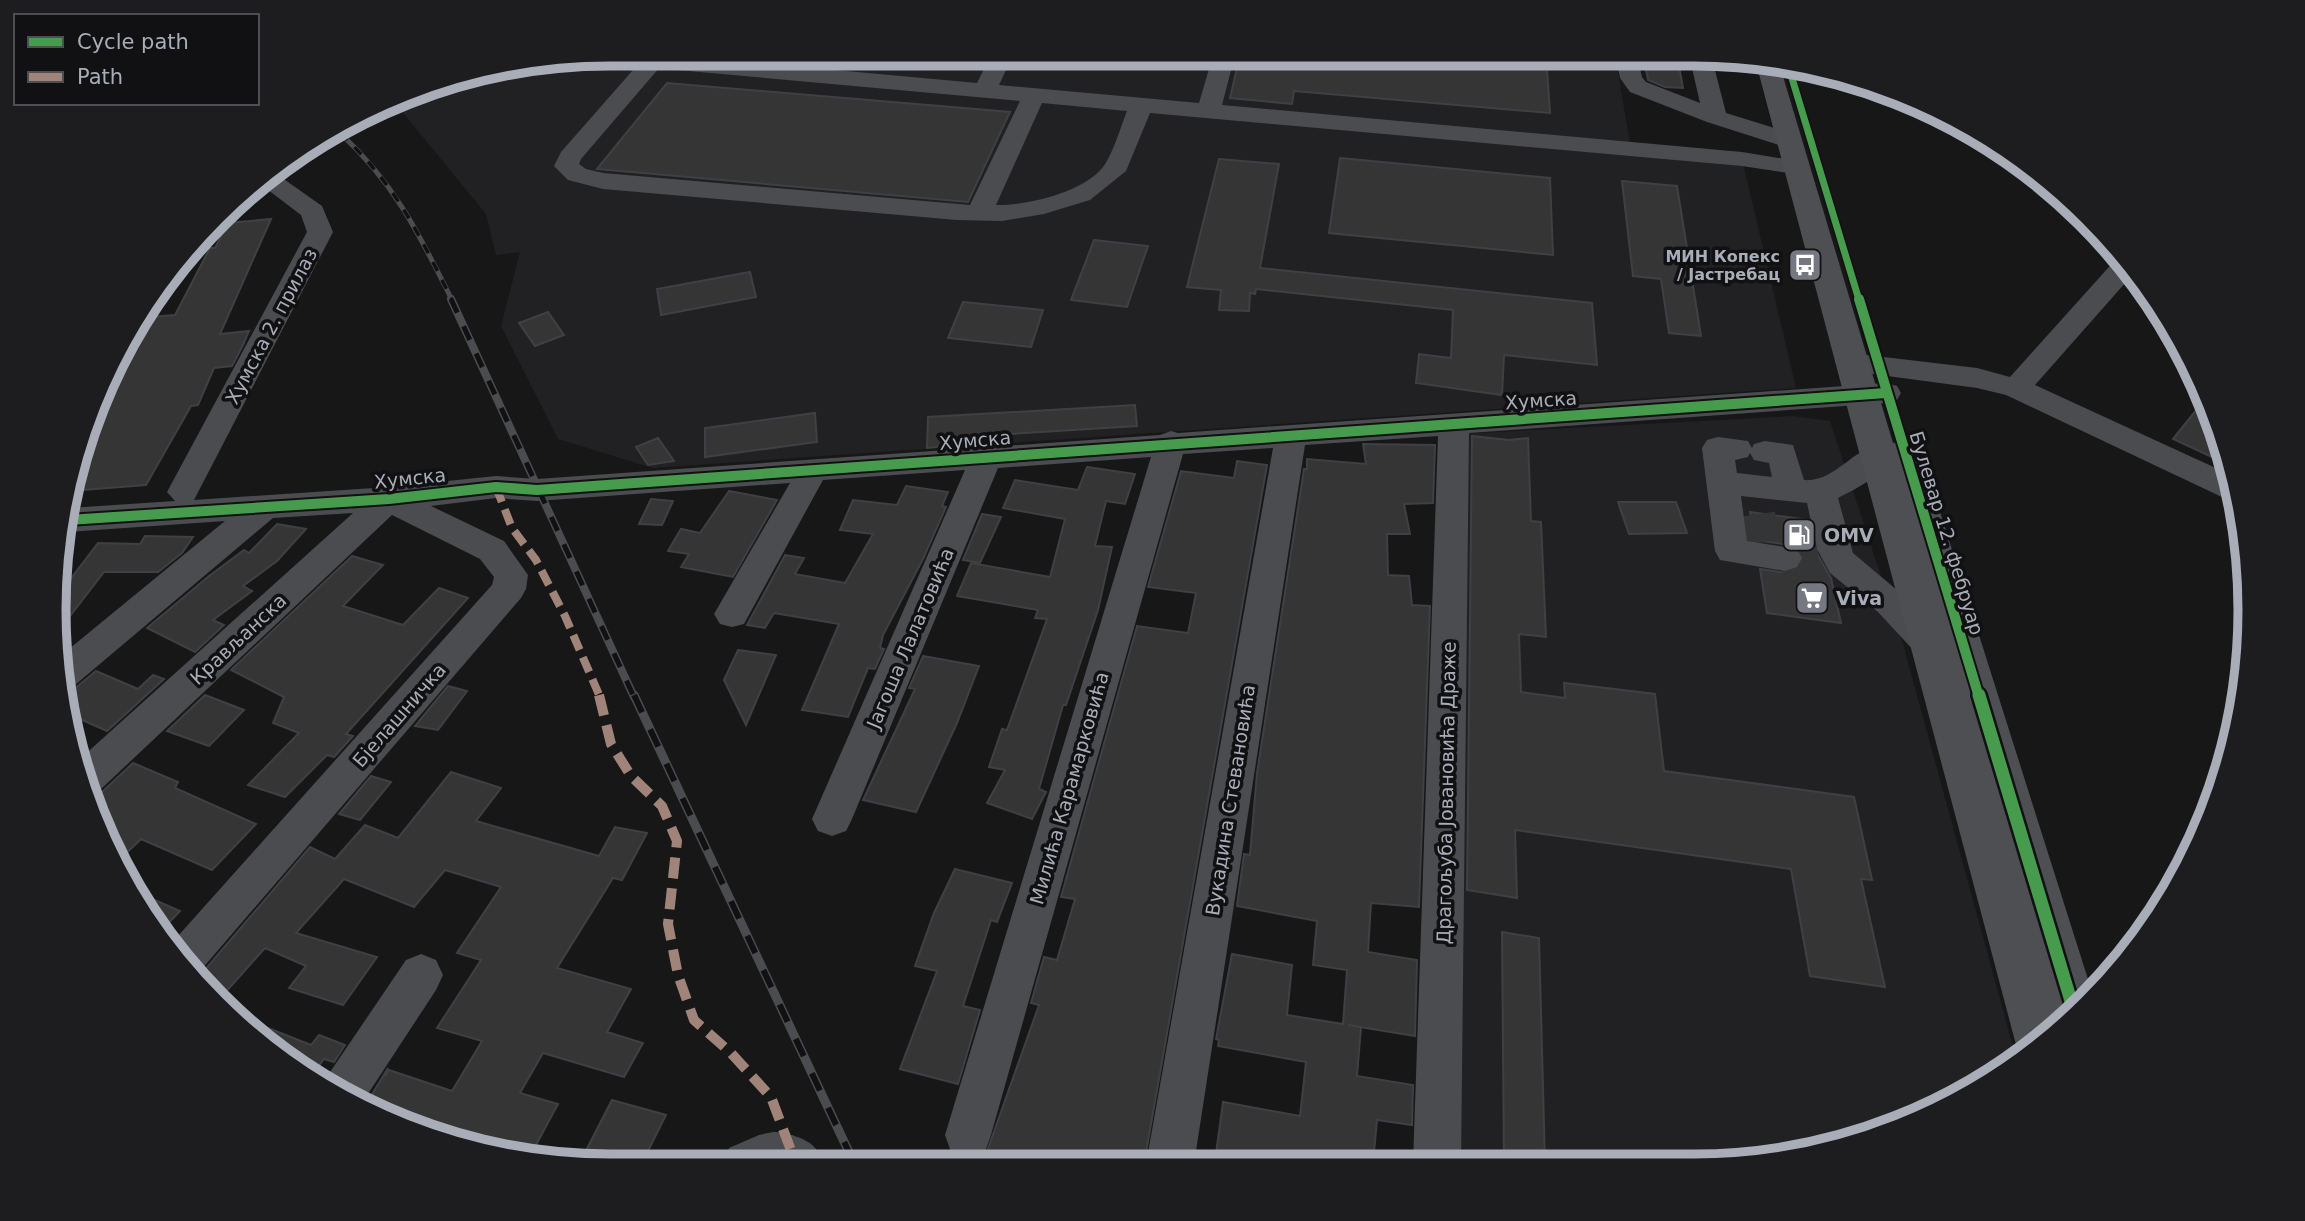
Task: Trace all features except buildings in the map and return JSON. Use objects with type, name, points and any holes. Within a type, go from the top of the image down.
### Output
[{"type":"main road","name":"Булевар 12. фебруар","points":[[1769,71],[1791,154],[1868,379],[2071,1002]]},
{"type":"main road","name":"Булевар 12. фебруар","points":[[1791,75],[1868,379],[1879,455],[1928,642],[2038,1033]]},
{"type":"street","points":[[638,66],[570,157],[566,166],[577,175],[603,181],[1002,214],[1081,195],[1114,171],[1142,104]]},
{"type":"street","points":[[738,66],[1742,159],[1791,154]]},
{"type":"street","points":[[985,90],[997,66]]},
{"type":"street","points":[[1209,111],[1221,66]]},
{"type":"street","points":[[1628,66],[1630,78],[1638,87],[1715,117],[1791,154]]},
{"type":"street","points":[[1703,66],[1715,117]]},
{"type":"street","points":[[979,213],[1034,95]]},
{"type":"street","name":"Хумска 2. прилаз","points":[[193,501],[320,232],[313,211],[274,183]]},
{"type":"street","points":[[2016,388],[2120,272]]},
{"type":"street","name":"Хумска","points":[[78,499],[193,501],[266,506],[389,499],[496,487],[537,490],[1454,423],[1868,379],[1977,378],[2016,388],[2223,485]]},
{"type":"street","name":"Драгољуба Јовановића Драже","points":[[1437,1154],[1454,423]]},
{"type":"street","name":"Вукадина Стевановића","points":[[1172,1154],[1291,436]]},
{"type":"street","name":"Милића Карамарковића","points":[[968,1135],[1171,442]]},
{"type":"street","points":[[1879,455],[1848,479],[1806,492],[1758,523],[1718,448],[1782,453],[1806,492],[1830,536],[1838,558],[1837,566],[1864,579],[1928,642]]},
{"type":"street","name":"Јагоша Лалатовића","points":[[832,819],[988,457]]},
{"type":"street","points":[[732,614],[813,470]]},
{"type":"street","name":"Крављанска","points":[[91,773],[389,499]]},
{"type":"street","name":"Бјелашничка","points":[[189,955],[509,589],[511,575],[492,550],[389,499]]},
{"type":"street","name":"Хумска","points":[[74,519],[193,501]]},
{"type":"street","points":[[70,668],[266,506]]},
{"type":"street","points":[[347,1086],[421,975]]},
{"type":"shaded area","points":[[610,66],[1617,66],[1630,143],[1742,159],[1796,388],[653,468],[558,439],[501,326],[520,252],[496,255],[486,214],[400,109],[436,95],[504,77],[539,71]]},
{"type":"shaded area","points":[[1792,416],[1830,421],[1901,637],[2014,1051],[1966,1082],[1903,1113],[1869,1126],[1801,1144],[1730,1153],[1459,1154],[1462,434]]},
{"type":"tunnel","points":[[1759,514],[1763,542]]},
{"type":"tunnel","points":[[1785,558],[1829,565]]},
{"type":"railway","points":[[343,136],[360,152],[405,211],[452,300]]},
{"type":"railway","points":[[451,299],[634,697]]},
{"type":"railway","points":[[634,695],[850,1154]]},
{"type":"marked path","points":[[496,487],[512,528],[536,560],[565,616],[599,694],[611,744],[631,776],[662,806],[677,841],[668,924],[678,975],[694,1020],[731,1053],[771,1097],[792,1154]]},
{"type":"cycle path","points":[[1791,75],[2071,1002]]},
{"type":"cycle path","points":[[74,520],[389,499],[496,487],[537,490],[1886,393]]},
{"type":"place","name":"МИН Копекс / Јастребац","points":[[1805,265]]},
{"type":"place","name":"OMV","points":[[1799,535]]},
{"type":"place","name":"Viva","points":[[1812,598]]}]
